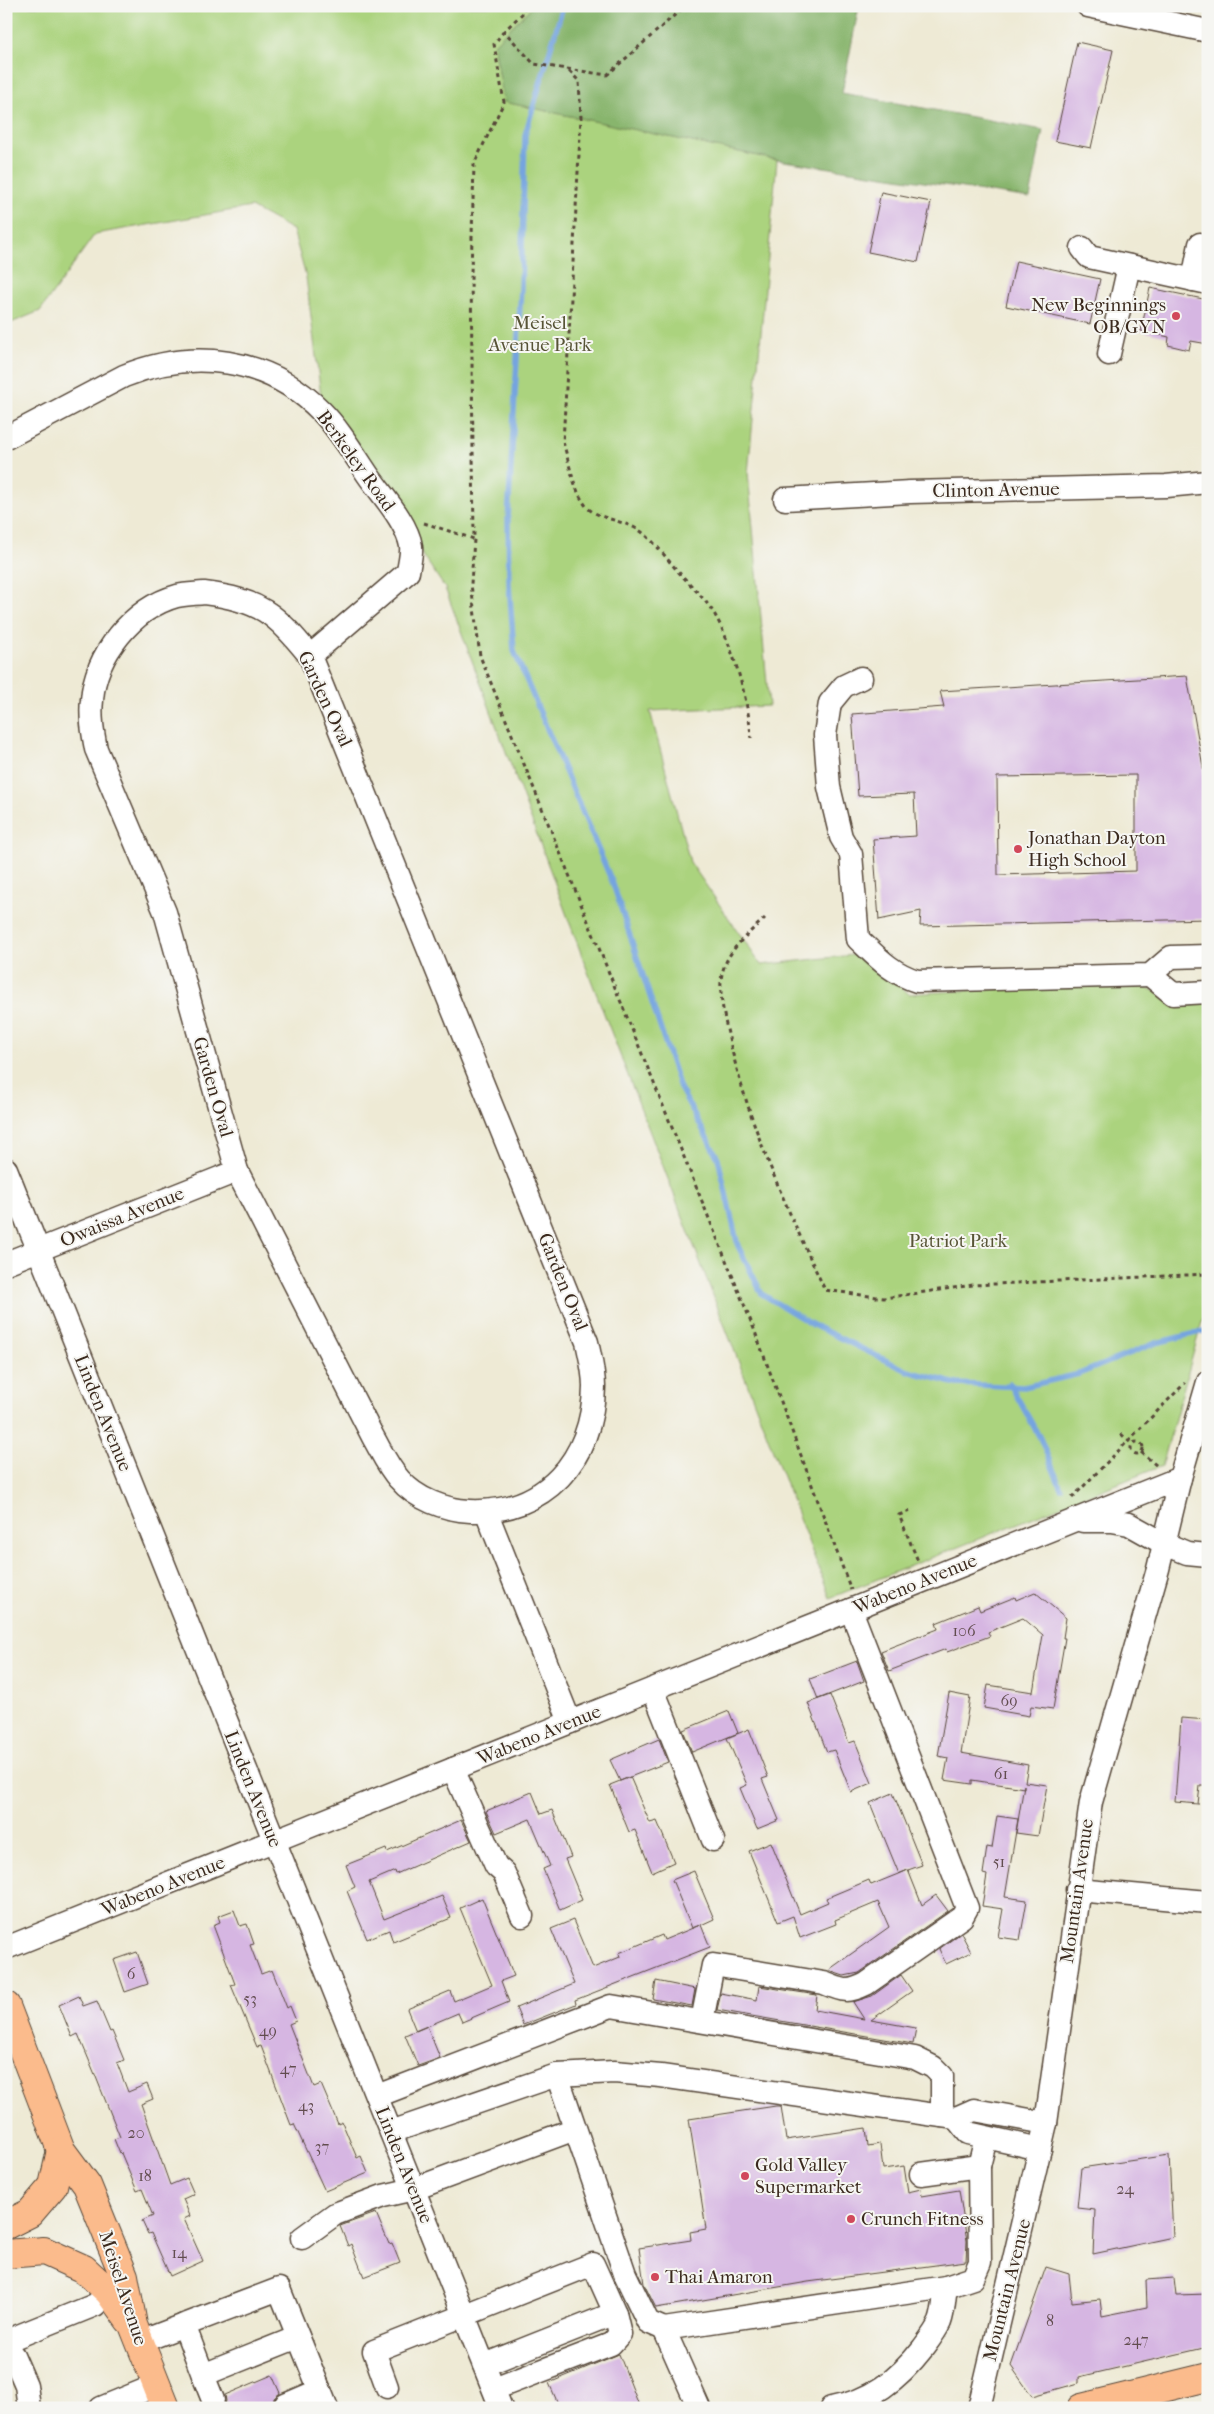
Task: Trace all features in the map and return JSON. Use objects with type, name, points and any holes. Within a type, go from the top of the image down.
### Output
[{"type":"main road","name":"Meisel Avenue","points":[[6,2006],[61,2150],[87,2184],[124,2276],[137,2333],[162,2396]]},
{"type":"main road","points":[[6,2225],[30,2213],[53,2186],[61,2150]]},
{"type":"main road","points":[[6,2254],[44,2251],[84,2269],[109,2292],[137,2333]]},
{"type":"main road","points":[[1081,2408],[1206,2382]]},
{"type":"street","points":[[1088,6],[1208,31]]},
{"type":"street","points":[[1082,248],[1089,257],[1200,281],[1200,244]]},
{"type":"street","points":[[1109,354],[1129,266]]},
{"type":"street","name":"Berkeley Road","points":[[6,438],[141,369],[175,360],[193,359],[229,362],[246,366],[271,375],[308,399],[332,423],[402,523],[411,546],[408,572],[310,656]]},
{"type":"street","name":"Clinton Avenue","points":[[785,499],[910,492],[1166,486],[1208,482]]},
{"type":"street","name":"Garden Oval","points":[[212,594],[229,596],[254,605],[286,626],[310,656],[586,1342],[593,1371],[593,1401],[587,1430],[575,1457],[560,1478],[541,1493],[520,1504],[486,1512],[460,1510],[436,1504],[415,1493],[399,1479],[373,1437],[237,1171],[165,912],[96,750],[91,724],[92,698],[101,665],[109,650],[124,630],[144,613],[178,596],[212,594]]},
{"type":"street","points":[[861,678],[844,686],[830,703],[825,735],[829,787],[841,837],[851,854],[858,939],[899,975],[917,981],[1150,976],[1173,994],[1208,992]]},
{"type":"street","points":[[1150,976],[1171,957],[1208,956]]},
{"type":"street","name":"Linden Avenue","points":[[6,1170],[498,2398]]},
{"type":"street","name":"Owaissa Avenue","points":[[6,1263],[237,1171]]},
{"type":"street","name":"Mountain Avenue","points":[[979,2408],[1046,2123],[1090,1802],[1158,1569],[1180,1478],[1201,1430],[1197,1382]]},
{"type":"street","name":"Wabeno Avenue","points":[[6,1948],[653,1689],[851,1600],[1069,1512],[1180,1478]]},
{"type":"street","points":[[486,1512],[570,1722]]},
{"type":"street","name":"Wabeno Avenue","points":[[1069,1512],[1129,1524],[1163,1543],[1187,1553],[1208,1555]]},
{"type":"street","points":[[702,2021],[713,1965],[824,1983],[839,1990],[852,1991],[866,1984],[962,1917],[967,1908],[851,1600]]},
{"type":"street","points":[[653,1689],[714,1840]]},
{"type":"street","points":[[453,1769],[496,1866],[504,1873],[522,1916]]},
{"type":"street","points":[[1077,1890],[1208,1902]]},
{"type":"street","points":[[377,2096],[611,2006],[915,2058],[933,2067],[942,2076],[949,2117],[968,2133],[1040,2149]]},
{"type":"street","points":[[391,2132],[557,2075],[614,2072],[661,2076],[949,2117],[974,2110],[1046,2123]]},
{"type":"street","points":[[557,2075],[613,2239],[638,2305],[648,2322],[664,2329],[946,2288],[973,2278],[980,2262],[979,2166],[986,2138]]},
{"type":"street","points":[[302,2238],[335,2214],[383,2196],[414,2189],[575,2129]]},
{"type":"street","points":[[921,2174],[979,2166]]},
{"type":"street","points":[[387,2386],[374,2351],[593,2264],[615,2313],[620,2334],[611,2344],[498,2398]]},
{"type":"street","points":[[830,2408],[854,2403],[874,2394],[886,2387],[908,2366],[940,2322],[946,2288]]},
{"type":"street","points":[[137,2333],[184,2325],[279,2289],[323,2399],[285,2405]]},
{"type":"street","points":[[6,2341],[95,2305],[109,2292]]},
{"type":"street","points":[[484,2365],[615,2313]]},
{"type":"street","points":[[184,2325],[213,2400]]},
{"type":"street","points":[[664,2329],[699,2408]]},
{"type":"street","points":[[203,2375],[298,2337]]},
{"type":"street","points":[[6,2352],[13,2355],[26,2385],[29,2408]]},
{"type":"street","points":[[101,2408],[162,2396]]},
{"type":"path","points":[[526,6],[525,11],[504,31],[494,44],[504,102],[474,164],[471,273],[474,539],[471,584],[480,656],[754,1329],[851,1600]]},
{"type":"path","points":[[504,31],[534,64],[569,71],[607,74],[685,6]]},
{"type":"path","points":[[569,71],[579,81],[581,118],[563,442],[577,488],[586,506],[596,514],[629,524],[642,532],[664,554],[715,614],[726,638],[750,712],[751,738]]},
{"type":"path","points":[[394,512],[474,539]]},
{"type":"path","points":[[765,918],[735,947],[726,959],[721,976],[724,1016],[739,1083],[784,1203],[826,1290],[884,1298],[973,1285],[1208,1274]]},
{"type":"path","points":[[1069,1512],[1129,1441],[1197,1382]]},
{"type":"path","points":[[1122,1434],[1132,1444],[1132,1452],[1138,1454],[1141,1452]]},
{"type":"path","points":[[1132,1444],[1141,1443],[1143,1448],[1141,1452]]},
{"type":"path","points":[[1141,1452],[1158,1466]]},
{"type":"path","points":[[910,1511],[899,1515],[919,1564]]},
{"type":"green space","points":[[6,6],[533,6],[494,44],[505,102],[777,160],[748,473],[769,706],[650,711],[690,862],[761,965],[862,954],[909,994],[1124,981],[1189,1002],[1208,1001],[1208,1300],[1162,1466],[830,1598],[588,972],[445,588],[322,404],[306,277],[293,230],[251,207],[95,234],[40,311],[6,325]]},
{"type":"green space","points":[[533,6],[859,6],[842,93],[1043,130],[1030,198],[777,160],[504,102],[494,44]]},
{"type":"building","points":[[1077,42],[1113,50],[1091,148],[1055,141]]},
{"type":"building","points":[[881,192],[931,202],[918,262],[868,252]]},
{"type":"building","points":[[1016,261],[1100,279],[1090,324],[1006,306]]},
{"type":"building","name":"New Beginnings OB/GYN","points":[[1150,288],[1208,300],[1208,344],[1191,341],[1189,350],[1168,345],[1169,337],[1141,331]]},
{"type":"building","points":[[1187,676],[1208,795],[1208,919],[920,926],[921,911],[879,920],[873,839],[916,836],[914,794],[858,796],[852,714],[944,707],[940,691]],"holes":[[[1136,775],[1136,871],[998,875],[997,777]]]},
{"type":"building","points":[[1035,1592],[1066,1618],[1063,1638],[1065,1638],[1053,1709],[1031,1706],[1029,1716],[984,1708],[988,1685],[1033,1692],[1043,1635],[1023,1618],[988,1632],[990,1636],[947,1652],[946,1649],[889,1671],[881,1651],[938,1629],[936,1623],[978,1606],[980,1611],[1015,1597],[1016,1600]]},
{"type":"building","points":[[857,1661],[864,1681],[818,1699],[810,1679]]},
{"type":"building","points":[[949,1693],[970,1697],[961,1753],[1028,1765],[1025,1782],[1047,1785],[1038,1836],[1016,1833],[1024,1788],[972,1780],[972,1784],[944,1780],[948,1758],[938,1756]]},
{"type":"building","points":[[830,1695],[849,1743],[855,1741],[872,1783],[851,1792],[834,1750],[827,1752],[808,1703]]},
{"type":"building","points":[[729,1711],[738,1733],[692,1752],[683,1730]]},
{"type":"building","points":[[1181,1718],[1208,1720],[1208,1786],[1200,1786],[1198,1804],[1175,1802]]},
{"type":"building","points":[[749,1729],[768,1777],[762,1779],[779,1820],[757,1829],[740,1788],[747,1785],[727,1738]]},
{"type":"building","points":[[659,1739],[668,1762],[620,1781],[610,1760]]},
{"type":"building","points":[[630,1777],[650,1823],[657,1821],[674,1862],[652,1872],[635,1830],[629,1832],[610,1785]]},
{"type":"building","points":[[532,1792],[541,1814],[552,1810],[571,1857],[565,1859],[582,1900],[560,1910],[543,1869],[550,1866],[530,1819],[496,1833],[486,1811]]},
{"type":"building","points":[[893,1793],[922,1865],[908,1870],[922,1905],[936,1895],[948,1911],[859,1973],[844,1976],[832,1972],[830,1969],[889,1927],[878,1902],[835,1920],[836,1924],[800,1938],[793,1916],[778,1922],[749,1851],[771,1842],[800,1914],[828,1902],[826,1898],[869,1880],[871,1885],[899,1874],[870,1803]]},
{"type":"building","points":[[997,1816],[1018,1819],[1005,1897],[1027,1900],[1020,1940],[998,1937],[1003,1909],[982,1906],[987,1875],[983,1874],[987,1847],[992,1848]]},
{"type":"building","points":[[461,1820],[471,1841],[396,1874],[395,1871],[369,1882],[384,1919],[442,1896],[451,1918],[393,1942],[389,1930],[367,1939],[347,1891],[355,1887],[346,1865],[386,1849],[387,1852]]},
{"type":"building","points":[[694,1871],[714,1919],[701,1925],[710,1947],[575,2000],[576,2004],[523,2025],[516,2008],[574,1984],[551,1929],[573,1920],[593,1968],[620,1957],[619,1953],[662,1935],[664,1940],[700,1925],[692,1928],[672,1880]]},
{"type":"building","points":[[482,1898],[514,1976],[501,1981],[509,2002],[462,2022],[458,2013],[416,2031],[407,2009],[450,1991],[454,2001],[492,1985],[460,1908]]},
{"type":"building","points":[[234,1910],[240,1926],[247,1924],[254,1944],[250,1945],[261,1974],[272,1970],[287,2008],[290,2006],[296,2021],[289,2024],[314,2087],[321,2084],[338,2124],[342,2122],[357,2158],[361,2156],[368,2173],[325,2191],[294,2124],[291,2125],[261,2046],[257,2047],[231,1985],[235,1984],[213,1925],[220,1922],[218,1916]]},
{"type":"building","points":[[961,1933],[971,1952],[946,1964],[939,1949]]},
{"type":"building","points":[[137,1952],[148,1984],[125,1992],[114,1960]]},
{"type":"building","points":[[901,1975],[912,1991],[871,2020],[916,2028],[913,2044],[717,2010],[721,1993],[757,2000],[759,1986],[817,1995],[815,2010],[864,2019],[853,2002],[872,1996]]},
{"type":"building","points":[[656,1981],[695,1989],[692,2006],[653,1999]]},
{"type":"building","points":[[79,1996],[83,2006],[97,2001],[124,2060],[117,2063],[128,2092],[147,2084],[153,2099],[141,2104],[170,2185],[187,2178],[194,2194],[183,2199],[190,2216],[184,2219],[203,2261],[170,2276],[151,2233],[148,2234],[142,2221],[153,2216],[142,2189],[137,2191],[120,2154],[114,2139],[120,2137],[94,2072],[78,2034],[72,2037],[59,2005]]},
{"type":"building","points":[[427,2026],[440,2058],[418,2066],[405,2035]]},
{"type":"building","points":[[781,2106],[786,2140],[866,2128],[868,2146],[880,2144],[883,2169],[904,2166],[908,2192],[921,2189],[922,2196],[959,2190],[967,2241],[966,2261],[808,2282],[656,2308],[644,2284],[639,2248],[691,2240],[690,2232],[706,2229],[689,2119]]},
{"type":"building","points":[[1169,2155],[1173,2237],[1093,2254],[1095,2210],[1077,2208],[1081,2168]]},
{"type":"building","points":[[376,2213],[389,2244],[392,2243],[400,2263],[364,2277],[351,2244],[348,2246],[340,2226]]},
{"type":"building","points":[[1046,2267],[1069,2274],[1072,2302],[1100,2299],[1102,2316],[1147,2307],[1146,2280],[1174,2278],[1176,2295],[1208,2294],[1208,2347],[1079,2377],[1079,2383],[1032,2396],[1011,2366]]},
{"type":"building","points":[[619,2354],[640,2408],[560,2408],[549,2383]]},
{"type":"building","points":[[272,2375],[280,2393],[274,2398],[273,2408],[224,2408],[225,2395]]},
{"type":"waterway","points":[[563,6],[525,135],[521,288],[508,519],[509,584],[514,651],[613,884],[680,1088],[718,1158],[738,1246],[762,1294],[813,1325],[908,1371],[957,1384],[1024,1387],[1079,1374],[1156,1343],[1208,1330]]},
{"type":"waterway","points":[[1010,1384],[1040,1438],[1061,1488]]},
{"type":"place","name":"New Beginnings OB/GYN","points":[[1176,316]]},
{"type":"place","name":"Jonathan Dayton High School","points":[[1018,849]]},
{"type":"place","name":"Gold Valley Supermarket","points":[[745,2176]]},
{"type":"place","name":"Crunch Fitness","points":[[851,2219]]},
{"type":"place","name":"Thai Amaron","points":[[655,2277]]},
{"type":"park label","name":"Meisel Avenue Park","points":[[540,334]]},
{"type":"park label","name":"Patriot Park","points":[[958,1241]]}]
